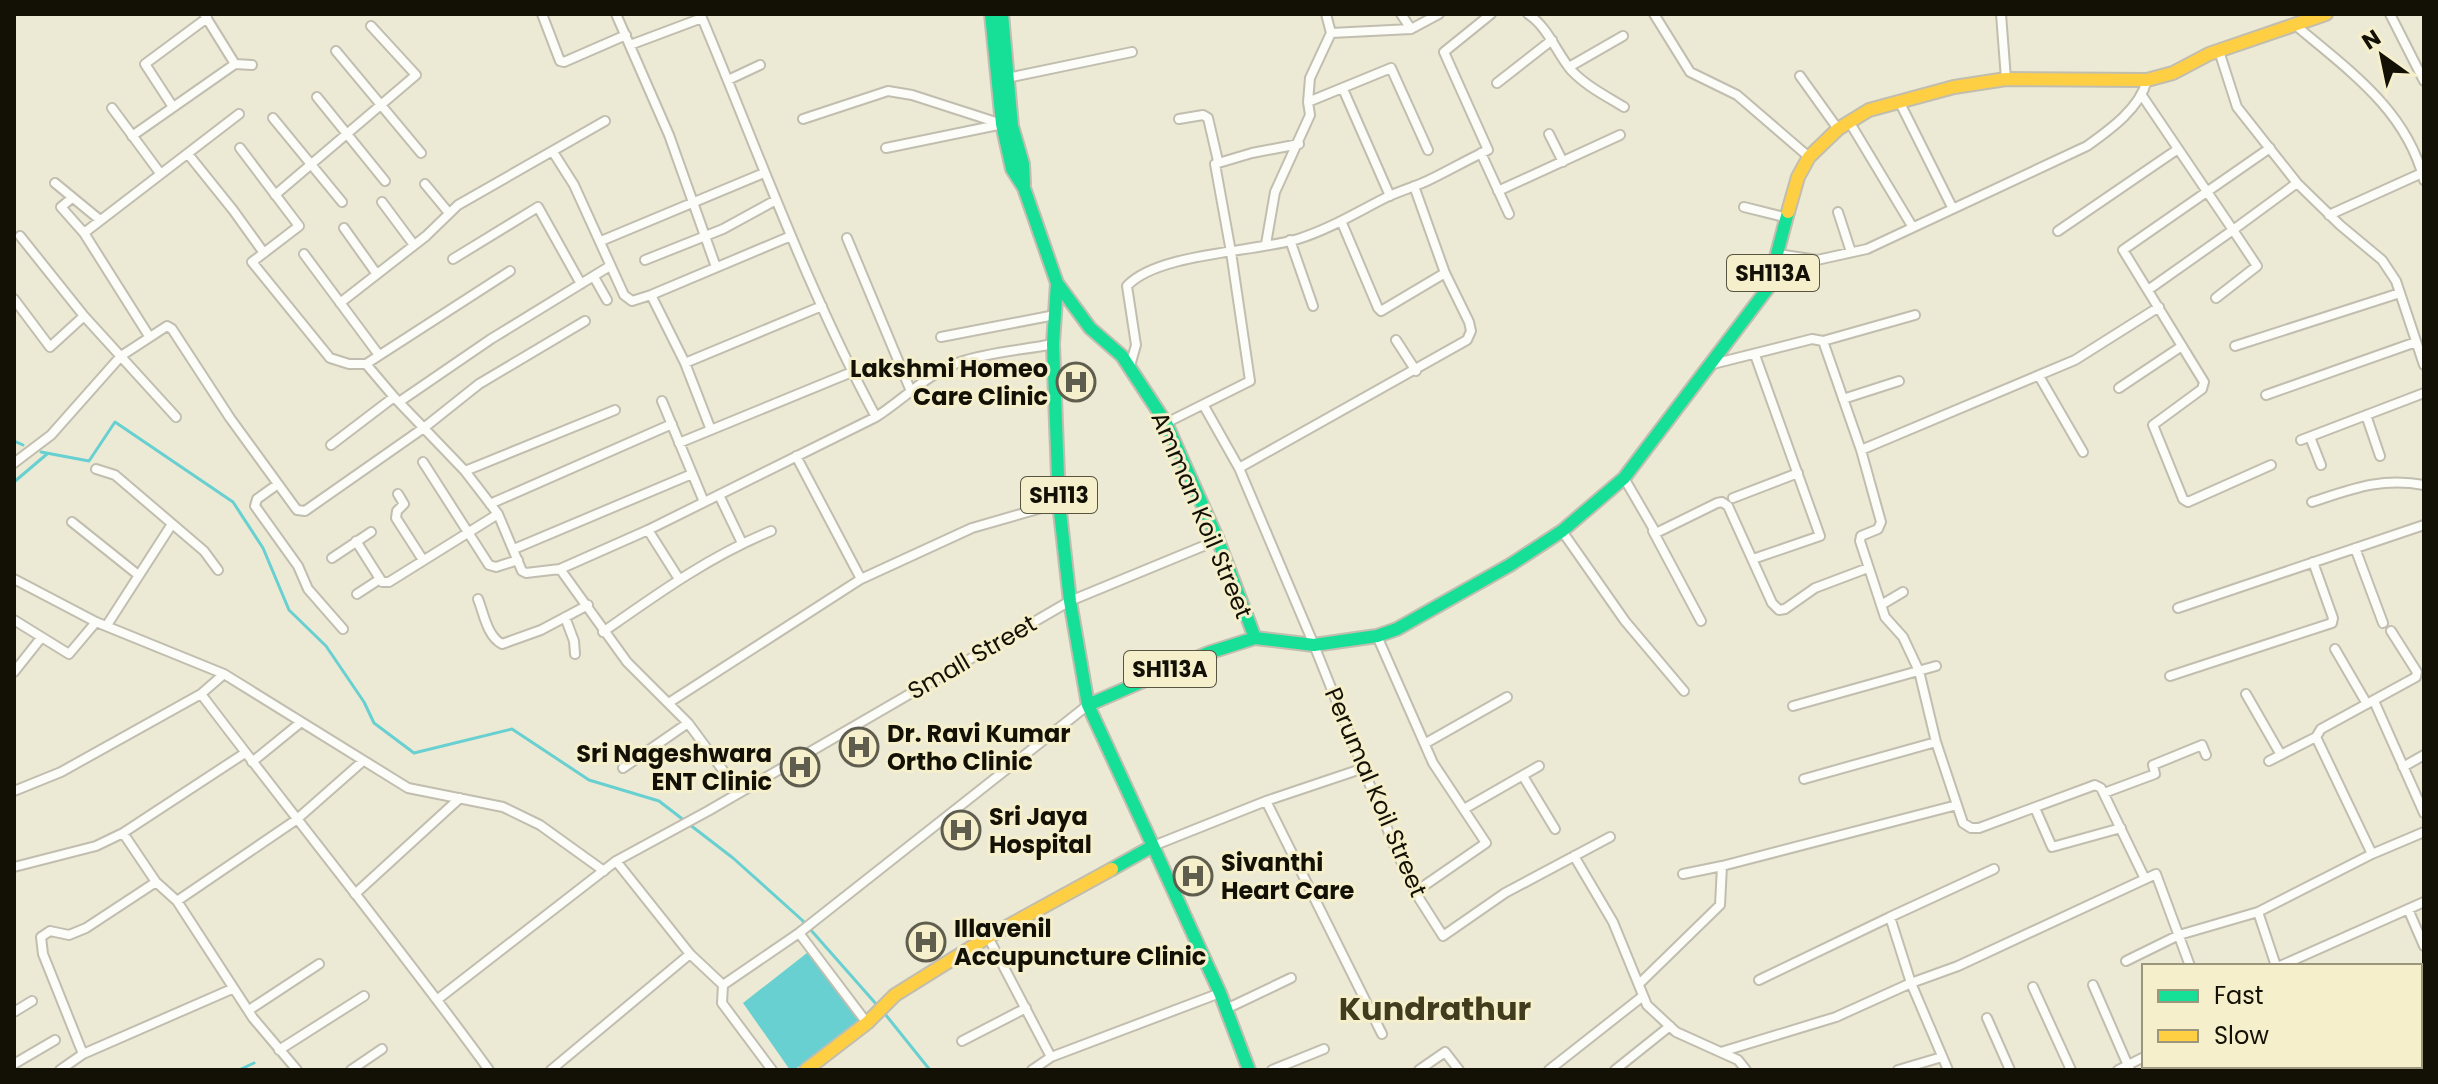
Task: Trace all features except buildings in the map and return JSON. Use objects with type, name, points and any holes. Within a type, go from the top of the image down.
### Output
[{"type":"main road","name":"SH113","points":[[991,14],[1012,169],[1024,188],[1057,283],[1053,344],[1059,503],[1070,601],[1088,705],[1153,846]]},
{"type":"main road","name":"SH113","points":[[1002,14],[1007,124]]},
{"type":"main road","name":"SH113A","points":[[1088,705],[1152,676],[1255,638],[1314,645],[1377,636],[1409,622],[1510,565],[1562,531],[1624,478],[1768,288],[1798,177],[1809,157],[1838,129],[1869,110],[1954,87],[2006,79],[2147,80],[2173,73],[2219,51],[2326,14]]},
{"type":"main road","name":"Amman Koil Street","points":[[1057,283],[1090,328],[1130,366],[1166,423],[1218,540],[1255,638]]},
{"type":"main road","points":[[806,1070],[867,1023],[895,995],[988,937],[1153,846],[1220,993],[1249,1070]]},
{"type":"street","points":[[542,14],[560,61],[564,62],[626,35]]},
{"type":"street","points":[[616,14],[669,135],[716,267]]},
{"type":"street","points":[[1266,244],[1275,192],[1310,115],[1310,78],[1331,33],[1326,14]]},
{"type":"street","points":[[1401,14],[1411,29]]},
{"type":"street","points":[[1331,33],[1411,29],[1439,14]]},
{"type":"street","points":[[1130,366],[1136,345],[1127,286],[1147,273],[1186,259],[1290,240],[1342,223],[1390,196],[1488,150],[1444,52],[1491,14]]},
{"type":"street","points":[[1654,14],[1690,72],[1737,95],[1809,157]]},
{"type":"street","points":[[2001,14],[2006,79]]},
{"type":"street","points":[[2390,14],[2424,81]]},
{"type":"street","points":[[1533,15],[1569,67],[1584,82],[1624,107]]},
{"type":"street","points":[[173,107],[145,64],[206,16],[235,64]]},
{"type":"street","points":[[630,45],[706,16],[764,173],[852,372],[876,417]]},
{"type":"street","points":[[2294,24],[2380,99],[2411,144],[2423,177],[2329,215]]},
{"type":"street","points":[[275,195],[416,75],[371,26]]},
{"type":"street","points":[[1569,67],[1623,36]]},
{"type":"street","points":[[1497,83],[1552,40]]},
{"type":"street","points":[[336,51],[421,153]]},
{"type":"street","points":[[2219,51],[2237,107],[2297,183],[2382,260],[2396,281],[2424,365]]},
{"type":"street","points":[[1007,78],[1132,52]]},
{"type":"street","points":[[132,136],[235,64],[252,65]]},
{"type":"street","points":[[728,80],[760,65]]},
{"type":"street","points":[[1308,102],[1391,68],[1428,150]]},
{"type":"street","points":[[1800,76],[1838,129]]},
{"type":"street","points":[[1778,254],[1817,260],[1867,249],[2087,146],[2143,97],[2147,80]]},
{"type":"street","points":[[1343,89],[1390,196]]},
{"type":"street","points":[[803,119],[888,91],[912,95],[1007,124]]},
{"type":"street","points":[[317,97],[385,181]]},
{"type":"street","points":[[2143,97],[2257,264],[2256,269],[2216,298]]},
{"type":"street","points":[[1899,101],[1952,207]]},
{"type":"street","points":[[112,108],[160,173]]},
{"type":"street","points":[[84,233],[239,114]]},
{"type":"street","points":[[1166,423],[1250,381],[1215,168],[1218,161],[1208,118],[1203,115],[1179,119]]},
{"type":"street","points":[[273,118],[342,202]]},
{"type":"street","points":[[340,303],[414,245],[458,205],[605,121]]},
{"type":"street","points":[[1850,123],[1912,226]]},
{"type":"street","points":[[886,148],[1007,124]]},
{"type":"street","points":[[1549,134],[1563,162]]},
{"type":"street","points":[[1498,191],[1620,135]]},
{"type":"street","points":[[1218,161],[1299,144]]},
{"type":"street","points":[[240,148],[299,226],[252,262],[330,358],[349,364],[366,364],[510,271]]},
{"type":"street","points":[[2270,148],[2125,247],[2124,254],[2205,385],[2153,425],[2184,501],[2188,502],[2271,465]]},
{"type":"street","points":[[2058,231],[2178,149]]},
{"type":"street","points":[[553,152],[574,185],[610,266],[632,301],[791,236]]},
{"type":"street","points":[[1481,153],[1509,214]]},
{"type":"street","points":[[188,154],[264,253]]},
{"type":"street","points":[[601,241],[764,173]]},
{"type":"street","points":[[55,183],[100,220]]},
{"type":"street","points":[[2148,290],[2297,183]]},
{"type":"street","points":[[425,184],[449,213]]},
{"type":"street","points":[[1239,468],[1467,340],[1471,331],[1445,273],[1414,186]]},
{"type":"street","points":[[72,198],[61,207],[84,233],[149,336]]},
{"type":"street","points":[[645,260],[704,236],[776,200]]},
{"type":"street","points":[[382,202],[414,245]]},
{"type":"street","points":[[453,259],[538,207],[581,284]]},
{"type":"street","points":[[1744,207],[1788,218]]},
{"type":"street","points":[[1838,212],[1851,252]]},
{"type":"street","points":[[1342,223],[1381,311],[1445,273]]},
{"type":"street","points":[[344,228],[376,273]]},
{"type":"street","points":[[20,236],[84,316],[176,417]]},
{"type":"street","points":[[847,238],[910,389]]},
{"type":"street","points":[[1290,240],[1313,306]]},
{"type":"street","points":[[304,254],[379,355]]},
{"type":"street","points":[[331,445],[491,339],[610,266]]},
{"type":"street","points":[[594,277],[607,300]]},
{"type":"street","points":[[2235,346],[2400,293]]},
{"type":"street","points":[[651,295],[685,363],[711,430]]},
{"type":"street","points":[[14,299],[50,347],[84,316]]},
{"type":"street","points":[[685,363],[822,306]]},
{"type":"street","points":[[1861,450],[2075,360],[2159,307]]},
{"type":"street","points":[[941,337],[1055,315]]},
{"type":"street","points":[[1709,365],[1812,339],[1823,341],[1915,315]]},
{"type":"street","points":[[14,463],[51,435],[121,356],[167,326],[297,510],[305,511],[425,427],[479,384],[585,321]]},
{"type":"street","points":[[1396,340],[1416,371]]},
{"type":"street","points":[[1823,341],[1861,450],[1881,522],[1878,529],[1860,539],[1868,568],[1885,617],[1903,637],[1919,671],[1936,742],[1963,823],[1971,828],[2095,785],[2104,793],[2145,879]]},
{"type":"street","points":[[2266,395],[2416,342]]},
{"type":"street","points":[[366,364],[396,400],[465,471],[498,514],[522,571],[526,573],[560,569],[648,530],[876,417],[910,389],[960,362],[1053,344]]},
{"type":"street","points":[[2119,388],[2182,346]]},
{"type":"street","points":[[1753,559],[1820,536],[1755,355]]},
{"type":"street","points":[[679,443],[852,372]]},
{"type":"street","points":[[2039,376],[2083,452]]},
{"type":"street","points":[[1843,399],[1899,381]]},
{"type":"street","points":[[2321,465],[2306,439],[2424,393]]},
{"type":"street","points":[[662,401],[704,502]]},
{"type":"street","name":"Perumal Koil Street","points":[[1204,406],[1239,468],[1415,892],[1443,936],[1505,893],[1574,856]]},
{"type":"street","points":[[465,471],[615,410]]},
{"type":"street","points":[[2366,415],[2380,456]]},
{"type":"street","points":[[490,504],[672,424]]},
{"type":"street","points":[[796,456],[861,579]]},
{"type":"street","points":[[423,462],[492,567],[518,560]]},
{"type":"street","points":[[96,469],[115,475],[204,551],[218,570]]},
{"type":"street","points":[[1733,498],[1798,473]]},
{"type":"street","points":[[514,549],[692,474]]},
{"type":"street","points":[[1624,478],[1701,621]]},
{"type":"street","points":[[2312,502],[2371,483],[2403,481],[2424,485]]},
{"type":"street","points":[[278,484],[257,499],[255,506],[298,566],[308,589],[343,629]]},
{"type":"street","points":[[398,494],[404,504],[397,511],[396,518],[423,560]]},
{"type":"street","points":[[719,495],[742,543]]},
{"type":"street","points":[[1653,530],[1661,532],[1722,502],[1728,506],[1772,603],[1779,610],[1815,588],[1868,568]]},
{"type":"street","points":[[670,702],[861,579],[972,528],[1059,503]]},
{"type":"street","points":[[356,541],[380,579],[389,582],[498,514]]},
{"type":"street","points":[[72,522],[137,574]]},
{"type":"street","points":[[107,625],[172,524]]},
{"type":"street","points":[[2178,608],[2424,525]]},
{"type":"street","points":[[648,530],[679,579]]},
{"type":"street","points":[[603,632],[679,579],[742,543],[771,531]]},
{"type":"street","points":[[1562,531],[1625,621],[1684,691]]},
{"type":"street","points":[[332,558],[371,532]]},
{"type":"street","name":"Small Street","points":[[438,999],[616,861],[1070,601],[1218,540]]},
{"type":"street","points":[[2355,548],[2383,623]]},
{"type":"street","points":[[2170,676],[2332,623],[2333,618],[2313,562]]},
{"type":"street","points":[[560,569],[627,662],[670,702],[739,792]]},
{"type":"street","points":[[14,579],[96,622],[224,674],[408,788],[503,807],[540,825],[604,871]]},
{"type":"street","points":[[357,594],[380,579]]},
{"type":"street","points":[[1881,605],[1903,592]]},
{"type":"street","points":[[478,599],[490,632],[502,644],[541,630],[588,605]]},
{"type":"street","points":[[565,617],[574,641],[575,654]]},
{"type":"street","points":[[14,620],[69,654],[96,622]]},
{"type":"street","points":[[2269,761],[2316,737],[2321,729],[2417,675],[2391,631]]},
{"type":"street","points":[[1377,636],[1433,763],[1486,843],[1415,892]]},
{"type":"street","points":[[14,672],[41,638]]},
{"type":"street","points":[[2335,649],[2370,703],[2424,813]]},
{"type":"street","points":[[1793,706],[1936,666]]},
{"type":"street","points":[[14,791],[61,772],[201,694],[224,674]]},
{"type":"street","points":[[201,694],[438,999],[489,1070]]},
{"type":"street","points":[[2246,694],[2281,755]]},
{"type":"street","points":[[1426,743],[1507,697]]},
{"type":"street","points":[[723,985],[799,933],[1088,705]]},
{"type":"street","points":[[252,762],[300,723]]},
{"type":"street","points":[[623,768],[688,723]]},
{"type":"street","points":[[2316,737],[2372,854]]},
{"type":"street","points":[[1804,779],[1936,742]]},
{"type":"street","points":[[2104,793],[2155,774],[2153,765],[2202,745],[2206,755]]},
{"type":"street","points":[[14,867],[96,846],[123,833],[245,753]]},
{"type":"street","points":[[2403,767],[2424,755]]},
{"type":"street","points":[[177,901],[296,820],[363,761]]},
{"type":"street","points":[[1464,809],[1539,766]]},
{"type":"street","points":[[1153,846],[1266,801],[1364,768]]},
{"type":"street","points":[[1523,776],[1555,829]]},
{"type":"street","points":[[355,894],[460,798]]},
{"type":"street","points":[[1266,801],[1382,1034]]},
{"type":"street","points":[[1683,874],[1957,805]]},
{"type":"street","points":[[2035,808],[2052,847],[2121,828]]},
{"type":"street","points":[[2126,961],[2179,935],[2258,912],[2372,854],[2424,832]]},
{"type":"street","points":[[123,833],[156,882],[177,901],[232,989],[297,1070]]},
{"type":"street","points":[[1610,837],[1574,856],[1613,922],[1647,1005],[1676,1032],[1738,1060],[1746,1070]]},
{"type":"street","points":[[616,861],[690,954],[723,985],[722,1003],[772,1070]]},
{"type":"street","points":[[1639,984],[1720,905],[1722,866]]},
{"type":"street","points":[[1759,980],[1994,869]]},
{"type":"street","points":[[1721,1052],[1836,1017],[1911,983],[1958,966],[2156,874],[2189,964]]},
{"type":"street","points":[[83,1054],[43,954],[41,937],[50,931],[69,935],[86,928],[156,882]]},
{"type":"street","points":[[2283,964],[2424,902]]},
{"type":"street","points":[[2408,909],[2424,946]]},
{"type":"street","points":[[2258,912],[2277,964]]},
{"type":"street","points":[[1890,917],[1911,983],[1948,1070]]},
{"type":"street","points":[[799,933],[867,1023]]},
{"type":"street","points":[[988,937],[1051,1057]]},
{"type":"street","points":[[551,1070],[690,954]]},
{"type":"street","points":[[249,1010],[319,964]]},
{"type":"street","points":[[1226,1009],[1291,978]]},
{"type":"street","points":[[2093,985],[2129,1067],[2118,1070]]},
{"type":"street","points":[[2033,987],[2071,1070]]},
{"type":"street","points":[[60,1070],[83,1054],[232,989]]},
{"type":"street","points":[[1032,1070],[1051,1057],[1220,993]]},
{"type":"street","points":[[279,1050],[364,996]]},
{"type":"street","points":[[1549,1070],[1643,996]]},
{"type":"street","points":[[14,1012],[32,1001]]},
{"type":"street","points":[[962,1041],[1026,1008]]},
{"type":"street","points":[[1987,1018],[2010,1070]]},
{"type":"street","points":[[1615,1070],[1670,1026]]},
{"type":"street","points":[[14,1049],[18,1062],[55,1040]]},
{"type":"street","points":[[351,1070],[382,1049]]},
{"type":"street","points":[[1272,1070],[1324,1049]]},
{"type":"street","points":[[1419,1070],[1445,1052],[1459,1070]]},
{"type":"street","points":[[1898,1070],[1942,1057]]},
{"type":"water","points":[[812,949],[862,1020],[790,1070],[743,1003]]},
{"type":"waterway","points":[[41,452],[89,461],[115,422],[233,502],[263,548],[289,610],[326,646],[364,702],[374,723],[414,753],[512,729],[589,780],[659,801],[733,858],[802,920],[877,1005]]},
{"type":"waterway","points":[[14,441],[23,445]]},
{"type":"waterway","points":[[14,482],[47,454]]},
{"type":"waterway","points":[[885,1014],[930,1070]]},
{"type":"waterway","points":[[239,1070],[254,1063]]},
{"type":"traffic: fast","points":[[991,14],[1002,124],[1012,169],[1024,188],[1057,283],[1053,344],[1059,503],[1070,601],[1088,705],[1153,846],[1112,869]]},
{"type":"traffic: fast","points":[[1002,14],[1012,126],[1023,164],[1024,184]]},
{"type":"traffic: fast","points":[[1088,705],[1208,653],[1255,638],[1314,645],[1377,636],[1397,629],[1510,565],[1562,531],[1624,478],[1768,288],[1788,212]]},
{"type":"traffic: fast","points":[[1057,283],[1090,328],[1122,356],[1166,423],[1218,540],[1255,638]]},
{"type":"traffic: fast","points":[[1153,846],[1220,993],[1249,1070]]},
{"type":"traffic: slow","points":[[1788,212],[1798,177],[1809,157],[1838,129],[1869,110],[1954,87],[2006,79],[2147,80],[2173,73],[2209,54],[2326,14]]},
{"type":"traffic: slow","points":[[806,1070],[867,1023],[895,995],[988,937],[1112,869]]},
{"type":"place","name":"Lakshmi Homeo Care Clinic","points":[[1076,382]]},
{"type":"place","name":"Dr. Ravi Kumar Ortho Clinic","points":[[859,747]]},
{"type":"place","name":"Sri Nageshwara ENT Clinic","points":[[800,767]]},
{"type":"place","name":"Sri Jaya Hospital","points":[[961,830]]},
{"type":"place","name":"Sivanthi Heart Care","points":[[1193,876]]},
{"type":"place","name":"Illavenil Accupuncture Clinic","points":[[926,942]]},
{"type":"district","name":"Kundrathur","points":[[1435,1008]]}]
